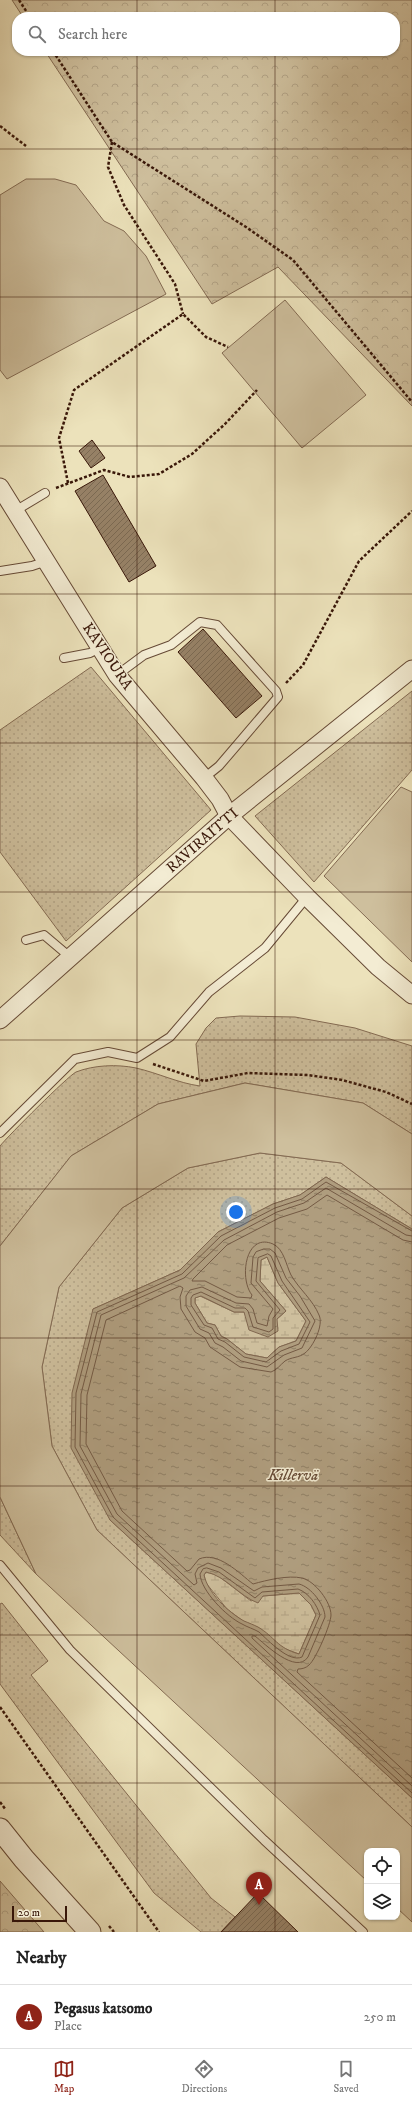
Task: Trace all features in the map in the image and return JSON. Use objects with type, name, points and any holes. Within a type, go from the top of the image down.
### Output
[{"type":"street","name":"KAVIOURA","points":[[0,487],[48,561],[100,648],[118,675],[204,778],[220,799],[229,816],[307,897],[378,966],[412,995]]},
{"type":"street","name":"RAVIRAITTI","points":[[0,1020],[229,816],[412,669]]},
{"type":"street","points":[[0,1829],[24,1859],[90,1932]]},
{"type":"lane","points":[[15,511],[44,493]]},
{"type":"lane","points":[[0,571],[32,566],[48,561]]},
{"type":"lane","points":[[118,675],[144,654],[171,646],[200,622],[217,625],[276,691],[278,697],[219,766],[204,778]]},
{"type":"lane","points":[[64,658],[90,653],[100,648]]},
{"type":"lane","points":[[0,1133],[75,1059],[108,1052],[137,1058],[170,1037],[209,992],[265,948],[307,897]]},
{"type":"lane","points":[[26,940],[44,935],[70,957]]},
{"type":"lane","points":[[0,1565],[70,1650],[264,1840],[363,1932]]},
{"type":"path","points":[[19,0],[27,12]]},
{"type":"path","points":[[56,56],[112,142],[246,226],[293,260],[412,402]]},
{"type":"path","points":[[0,126],[26,146]]},
{"type":"path","points":[[112,142],[108,167],[124,205],[175,284],[183,314],[206,337],[228,348]]},
{"type":"path","points":[[68,483],[59,438],[74,390],[183,314]]},
{"type":"path","points":[[44,493],[104,470],[130,477],[159,474],[192,454],[225,424],[257,390]]},
{"type":"path","points":[[278,697],[285,685],[303,665],[359,561],[412,511]]},
{"type":"path","points":[[137,1058],[204,1081],[248,1073],[308,1075],[342,1080],[386,1092],[412,1104]]},
{"type":"path","points":[[0,1707],[159,1932]]},
{"type":"green space","points":[[12,0],[412,0],[412,406],[278,267],[212,304],[48,56],[400,56],[400,12],[20,12]]},
{"type":"green space","points":[[26,179],[55,179],[76,185],[104,221],[124,231],[146,256],[166,294],[7,379],[0,370],[0,195]]},
{"type":"green space","points":[[285,300],[366,395],[302,448],[222,353]]},
{"type":"green space","points":[[91,667],[211,810],[66,941],[0,852],[0,730]]},
{"type":"green space","points":[[412,691],[412,770],[314,882],[255,816]]},
{"type":"green space","points":[[401,787],[412,792],[412,962],[324,876]]},
{"type":"green space","points":[[240,1016],[295,1017],[355,1028],[412,1046],[412,1134],[363,1103],[245,1083],[158,1104],[71,1156],[0,1246],[0,1146],[25,1119],[76,1072],[90,1068],[121,1066],[136,1068],[184,1083],[200,1086],[196,1044],[206,1028],[216,1018]]},
{"type":"green space","points":[[245,1083],[363,1103],[412,1134],[412,1216],[341,1163],[260,1153],[188,1168],[122,1208],[59,1287],[42,1367],[52,1446],[97,1530],[412,1827],[412,1922],[400,1911],[400,1848],[364,1848],[364,1878],[36,1574],[0,1497],[0,1246],[71,1156],[158,1104]]},
{"type":"green space","points":[[260,1153],[341,1163],[412,1216],[412,1229],[326,1177],[300,1195],[273,1204],[218,1232],[180,1270],[93,1309],[110,1520],[412,1798],[412,1827],[97,1530],[52,1446],[42,1367],[59,1287],[122,1208],[188,1168]]},
{"type":"green space","points":[[267,1257],[278,1283],[306,1321],[296,1341],[279,1347],[267,1358],[246,1354],[221,1336],[215,1325],[207,1323],[195,1303],[195,1298],[200,1296],[234,1312],[244,1312],[277,1319],[286,1311],[260,1281],[261,1260]]},
{"type":"green space","points":[[0,1497],[36,1574],[0,1535]]},
{"type":"green space","points":[[206,1572],[217,1575],[251,1601],[263,1596],[299,1593],[311,1605],[316,1615],[299,1654],[283,1648],[259,1628],[243,1621],[227,1609],[206,1583],[204,1575]]},
{"type":"green space","points":[[2,1603],[48,1661],[31,1675],[211,1898],[235,1917],[221,1932],[201,1932],[154,1893],[0,1684],[0,1604]]},
{"type":"green space","points":[[0,1881],[44,1932],[0,1932]]},
{"type":"water","name":"Killervä","points":[[326,1177],[412,1229],[412,1798],[110,1520],[71,1448],[72,1393],[93,1309],[180,1270],[218,1232],[273,1204],[300,1195]],"holes":[[[267,1257],[278,1283],[306,1321],[296,1341],[279,1347],[267,1358],[246,1354],[221,1336],[215,1325],[207,1323],[195,1303],[195,1298],[201,1296],[234,1312],[244,1312],[249,1330],[268,1337],[278,1331],[277,1319],[286,1311],[260,1281],[261,1260]],[[206,1572],[220,1578],[251,1600],[258,1603],[263,1596],[299,1593],[311,1605],[316,1615],[299,1654],[286,1649],[264,1631],[244,1621],[225,1607],[214,1595],[206,1582],[204,1575]]]},
{"type":"building","points":[[92,440],[105,458],[91,468],[79,451]]},
{"type":"building","points":[[103,475],[156,566],[129,582],[75,491]]},
{"type":"building","points":[[203,629],[262,696],[236,718],[178,652]]},
{"type":"building","points":[[258,1893],[298,1932],[221,1932]]},
{"type":"place","name":"Pegasus katsomo","points":[[259,1905]]}]
